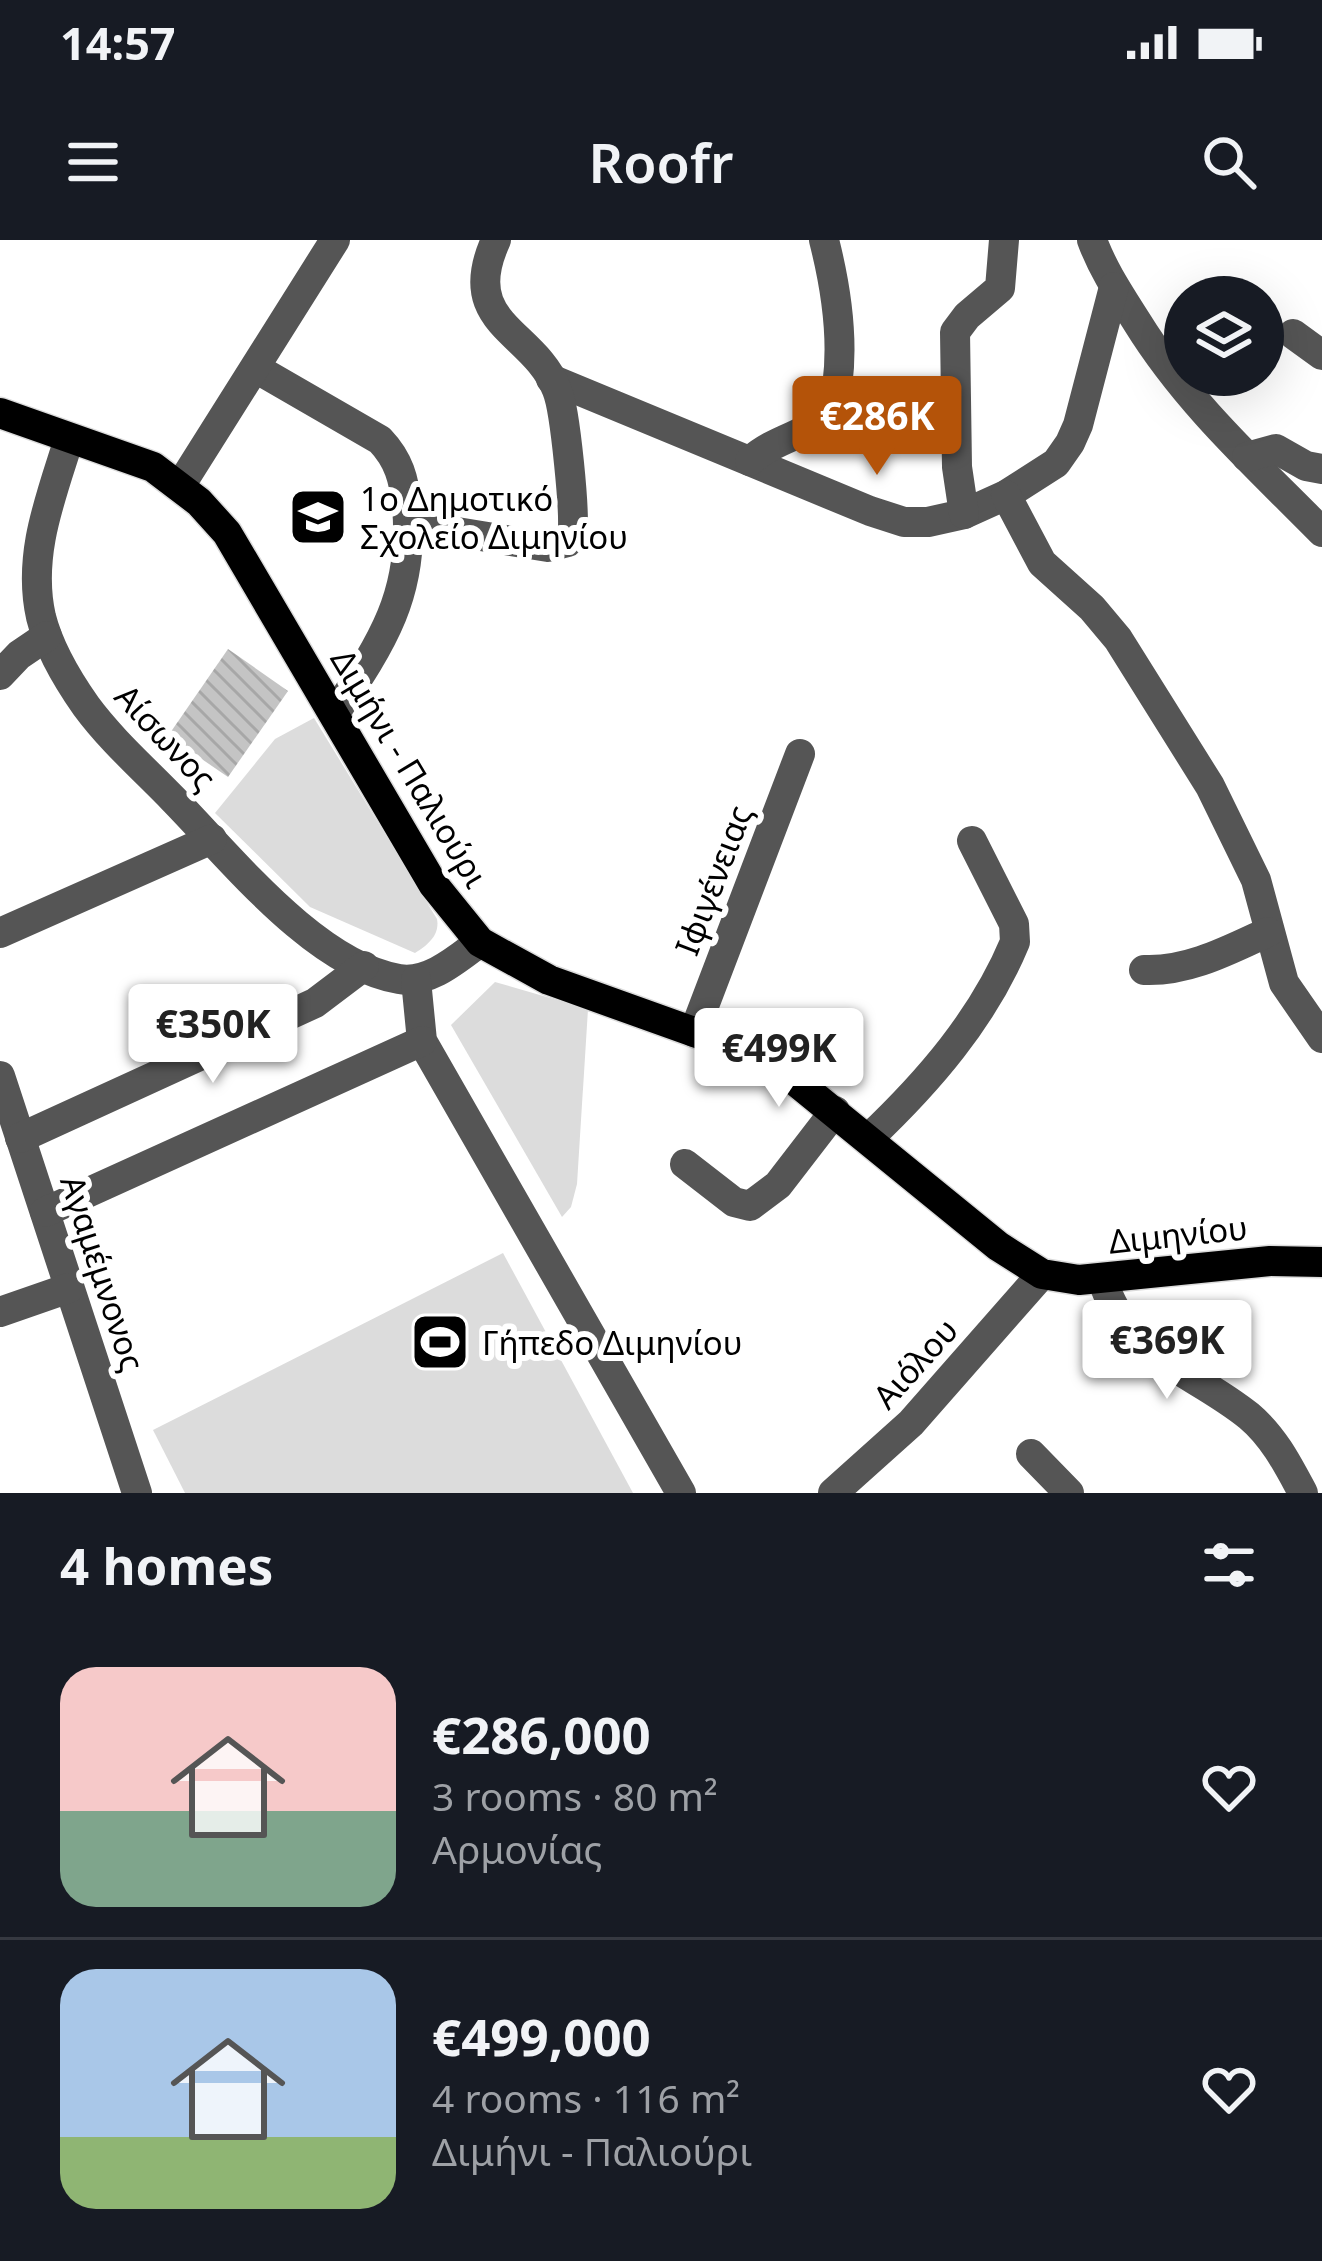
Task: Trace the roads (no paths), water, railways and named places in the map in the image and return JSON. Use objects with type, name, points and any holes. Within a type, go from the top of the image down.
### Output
[{"type":"main road","name":"Διμήνι - Παλιούρι","points":[[0,413],[153,467],[180,486],[227,533],[433,884],[480,942],[549,980],[750,1053],[835,1111],[998,1246],[1042,1274]]},
{"type":"main road","name":"Διμηνίου","points":[[1042,1274],[1060,1280],[1102,1278],[1321,1260]]},
{"type":"street","points":[[180,486],[335,240]]},
{"type":"street","points":[[408,524],[548,547],[568,542],[574,528],[565,428],[551,379],[493,310],[484,283],[496,240]]},
{"type":"street","points":[[750,461],[764,448],[807,431],[831,415],[838,329],[824,240]]},
{"type":"street","points":[[964,514],[957,467],[956,332],[967,316],[1000,289],[1004,240]]},
{"type":"street","points":[[1092,240],[1114,287],[1177,382],[1322,532]]},
{"type":"street","points":[[551,379],[893,519],[928,522],[964,514],[1006,495],[1056,463],[1070,443],[1114,287]]},
{"type":"street","points":[[1293,334],[1322,355]]},
{"type":"street","points":[[257,369],[380,440],[401,471],[408,524],[402,594],[388,630],[335,713]]},
{"type":"street","name":"Αίσωνος","points":[[69,439],[38,551],[37,589],[47,636],[88,709],[306,930],[364,967],[416,980]]},
{"type":"street","points":[[1246,458],[1276,449],[1306,466],[1322,469]]},
{"type":"street","points":[[1006,495],[1042,563],[1103,619],[1145,678],[1243,850],[1290,995],[1322,1039]]},
{"type":"street","points":[[0,675],[47,636]]},
{"type":"street","name":"Ιφιγένειας","points":[[694,1032],[800,754]]},
{"type":"street","points":[[0,933],[212,838]]},
{"type":"street","points":[[868,1138],[931,1077],[1015,942],[1014,924],[972,842]]},
{"type":"street","points":[[1144,970],[1197,963],[1268,932]]},
{"type":"street","points":[[480,942],[450,964],[416,980],[422,1041],[680,1493]]},
{"type":"street","points":[[20,1138],[315,1003],[364,967]]},
{"type":"street","points":[[44,1212],[422,1041]]},
{"type":"street","name":"Αγαμέμνονος","points":[[0,1076],[137,1493]]},
{"type":"street","points":[[685,1164],[734,1202],[751,1206],[778,1185],[835,1111]]},
{"type":"street","name":"Αιόλου","points":[[833,1493],[911,1423],[1042,1274]]},
{"type":"street","points":[[1102,1278],[1117,1318],[1137,1340],[1252,1419],[1277,1446],[1299,1491]]},
{"type":"street","points":[[0,1312],[70,1288]]},
{"type":"street","points":[[1031,1454],[1069,1493]]},
{"type":"place","name":"1ο Δημοτικό Σχολείο Διμηνίου","points":[[318,517]]},
{"type":"place","name":"Γήπεδο Διμηνίου","points":[[440,1342]]}]
